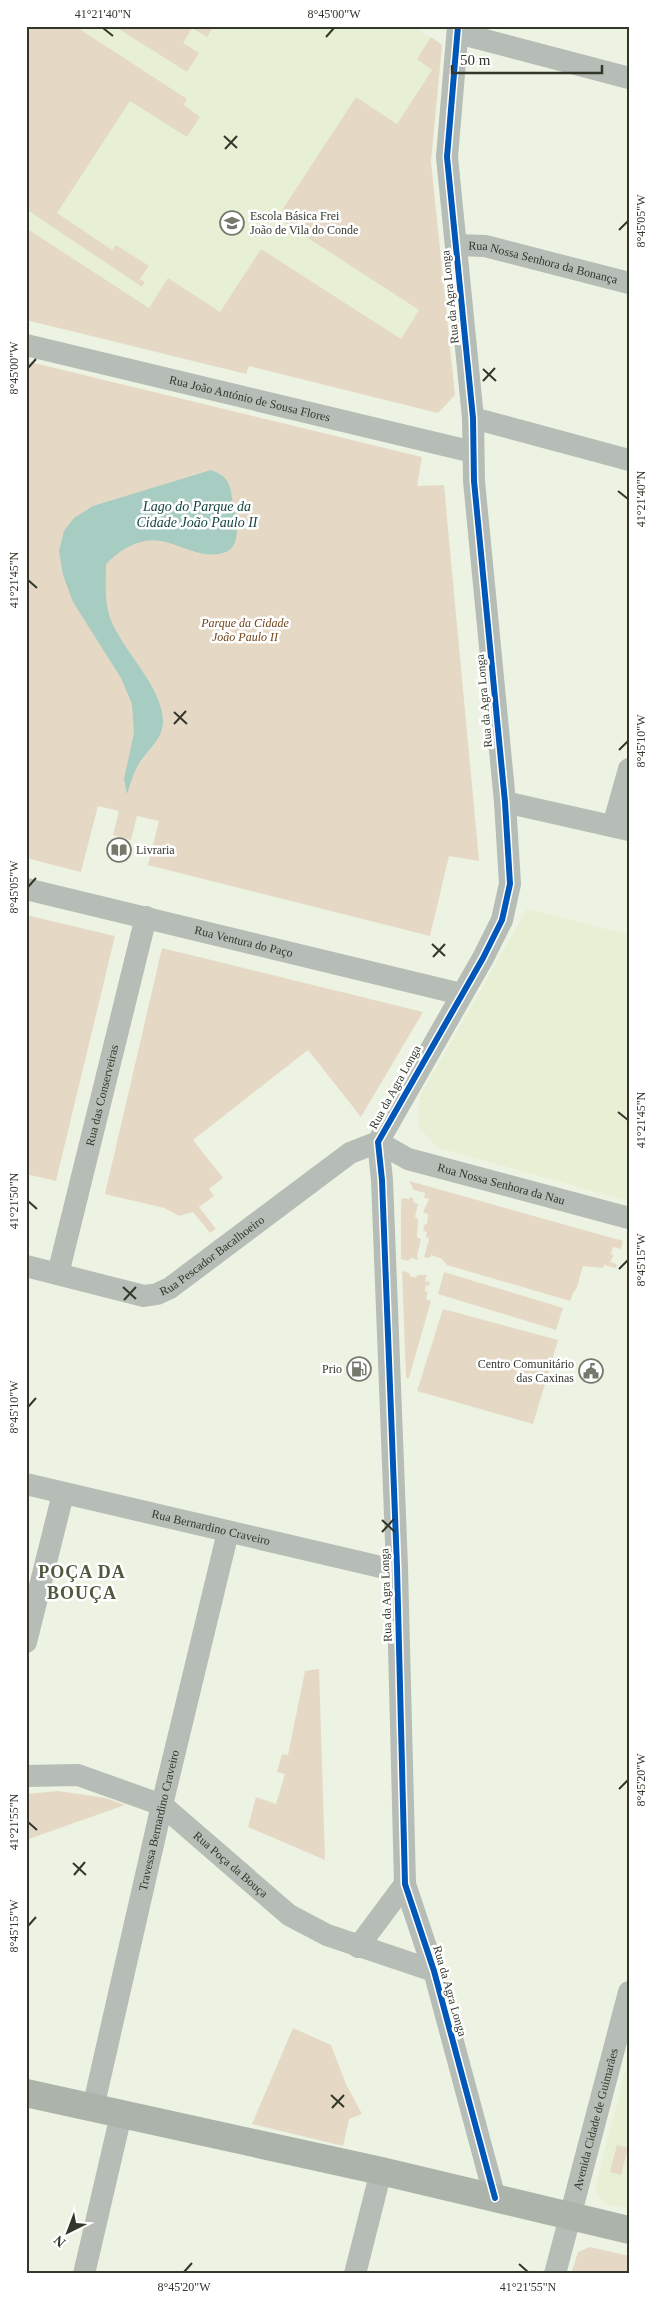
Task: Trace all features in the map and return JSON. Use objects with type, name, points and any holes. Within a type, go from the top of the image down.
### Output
[{"type":"main road","points":[[26,2093],[380,2171],[629,2230]]},
{"type":"street","points":[[458,30],[629,78]]},
{"type":"street","name":"Rua da Agra Longa","points":[[458,30],[447,157],[473,418],[473,452],[505,802],[510,884],[502,920],[483,958],[378,1142],[382,1180],[397,1567],[406,1884],[434,1971],[495,2198]]},
{"type":"street","name":"Rua Nossa Senhora da Bonança","points":[[456,246],[485,246],[629,283]]},
{"type":"street","name":"Rua João António de Sousa Flores","points":[[26,345],[473,452]]},
{"type":"street","points":[[473,418],[629,460]]},
{"type":"street","points":[[505,802],[621,828],[629,769]]},
{"type":"street","name":"Rua Ventura do Paço","points":[[26,889],[461,994]]},
{"type":"street","name":"Rua das Conserveiras","points":[[58,1274],[146,917]]},
{"type":"street","name":"Rua Pescador Bacalhoeiro","points":[[26,1266],[144,1296],[157,1294],[170,1288],[350,1153],[378,1142]]},
{"type":"street","name":"Rua Nossa Senhora da Nau","points":[[378,1142],[408,1159],[629,1218]]},
{"type":"street","name":"Rua Bernardino Craveiro","points":[[26,1484],[385,1568],[397,1567]]},
{"type":"street","points":[[26,1642],[63,1494]]},
{"type":"street","name":"Travessa Bernardino Craveiro","points":[[93,2108],[162,1805],[228,1532]]},
{"type":"street","name":"Rua Poça da Bouça","points":[[26,1776],[78,1775],[162,1805],[288,1915],[327,1936],[434,1971]]},
{"type":"street","points":[[358,1947],[406,1884]]},
{"type":"street","name":"Avenida Cidade de Guimarães","points":[[555,2274],[629,1992]]},
{"type":"street","points":[[84,2274],[121,2115]]},
{"type":"street","points":[[355,2274],[380,2171]]},
{"type":"shaded area","name":"Escola Básica Frei João de Vila do Conde","points":[[26,26],[414,26],[442,45],[431,162],[455,395],[438,413],[249,366],[26,284]]},
{"type":"shaded area","points":[[527,909],[629,935],[629,1201],[436,1147],[420,1128],[418,1121],[420,1096]]},
{"type":"shaded area","points":[[629,2055],[629,2209],[604,2203],[595,2189]]},
{"type":"green space","points":[[26,26],[75,26],[187,99],[184,105],[200,117],[187,137],[130,101],[57,213],[112,250],[116,245],[149,266],[140,279],[145,282],[142,287],[26,209]]},
{"type":"green space","points":[[114,26],[214,26],[207,37],[192,28],[183,43],[199,53],[187,72]]},
{"type":"green space","points":[[431,37],[442,45],[431,162],[455,395],[438,413],[249,366],[246,374],[26,320],[26,228],[149,308],[168,278],[220,312],[261,249],[401,339],[419,310],[277,218],[356,97],[397,124],[432,70],[417,59]]},
{"type":"green space","name":"Parque da Cidade João Paulo II","points":[[26,361],[422,457],[417,486],[444,485],[479,861],[449,856],[430,936],[148,865],[159,821],[137,816],[131,840],[113,835],[119,811],[98,806],[81,872],[26,858]]},
{"type":"green space","points":[[26,915],[115,936],[56,1181],[26,1174]]},
{"type":"green space","points":[[162,948],[423,1012],[361,1117],[308,1050],[193,1140],[223,1178],[209,1189],[214,1196],[199,1207],[216,1229],[210,1233],[193,1212],[179,1216],[164,1208],[105,1194]]},
{"type":"green space","points":[[409,1181],[623,1241],[621,1249],[613,1247],[611,1254],[614,1255],[610,1262],[617,1264],[616,1268],[604,1265],[603,1268],[583,1266],[576,1290],[570,1301],[447,1265],[442,1259],[431,1255],[430,1258],[424,1257],[429,1239],[426,1237],[427,1232],[423,1231],[425,1224],[427,1224],[428,1214],[423,1212],[429,1199],[424,1198],[425,1193],[414,1190]]},
{"type":"green space","points":[[410,1197],[413,1198],[413,1202],[418,1204],[415,1217],[418,1219],[417,1237],[421,1239],[417,1256],[418,1260],[411,1258],[408,1261],[401,1259],[401,1203],[402,1198],[409,1199]]},
{"type":"green space","points":[[402,1271],[416,1278],[417,1275],[427,1275],[425,1281],[430,1282],[429,1286],[426,1285],[425,1291],[428,1292],[426,1299],[431,1301],[409,1378],[406,1378]]},
{"type":"green space","points":[[444,1272],[563,1308],[556,1330],[438,1294]]},
{"type":"green space","points":[[443,1309],[558,1340],[533,1424],[417,1391]]},
{"type":"green space","points":[[319,1669],[325,1860],[248,1827],[256,1797],[276,1804],[285,1774],[277,1772],[282,1754],[288,1755],[305,1671]]},
{"type":"green space","points":[[58,1791],[106,1798],[125,1805],[26,1840],[26,1794]]},
{"type":"green space","points":[[293,2028],[331,2045],[346,2084],[362,2114],[349,2119],[343,2146],[252,2124]]},
{"type":"green space","points":[[617,2145],[628,2148],[621,2175],[610,2172]]},
{"type":"green space","points":[[590,2247],[629,2256],[629,2274],[571,2274],[578,2252]]},
{"type":"water","name":"Lago do Parque da Cidade João Paulo II","points":[[211,470],[224,477],[230,488],[237,529],[234,544],[230,550],[213,555],[203,554],[165,542],[145,541],[124,549],[106,564],[106,598],[110,618],[124,644],[150,683],[162,710],[162,730],[156,742],[139,763],[127,794],[124,779],[134,733],[132,704],[121,678],[73,602],[63,575],[59,551],[64,531],[74,518],[93,506]]},
{"type":"cycle path","points":[[458,26],[447,157],[473,418],[474,481],[505,802],[510,884],[502,920],[483,958],[378,1142],[382,1180],[397,1567],[405,1884],[434,1971],[495,2198]]},
{"type":"place","name":"Escola Básica Frei João de Vila do Conde","points":[[232,223]]},
{"type":"place","name":"Livraria","points":[[119,850]]},
{"type":"place","name":"Prio","points":[[359,1369]]},
{"type":"place","name":"Centro Comunitário das Caxinas","points":[[591,1371]]},
{"type":"district","name":"POÇA DA BOUÇA","points":[[82,1582]]}]
